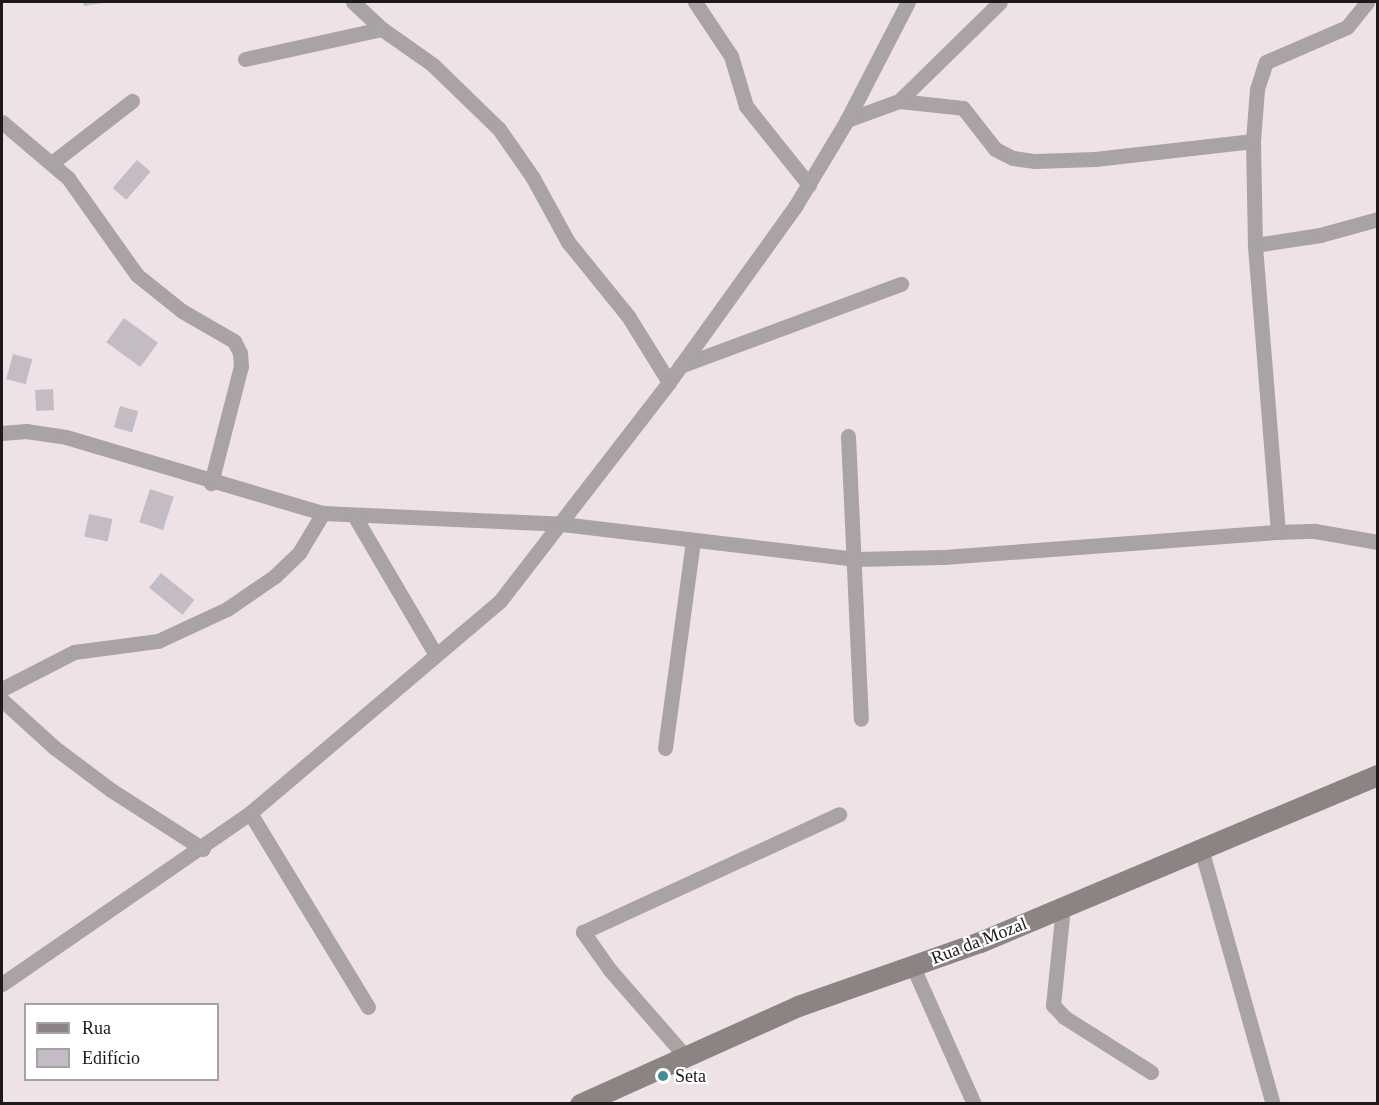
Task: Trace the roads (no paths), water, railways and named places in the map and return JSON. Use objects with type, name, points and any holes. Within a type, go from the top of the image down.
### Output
[{"type":"main road","name":"Rua da Mozal","points":[[580,1104],[798,1006],[913,967],[1202,852],[1377,775]]},
{"type":"street","points":[[353,2],[382,29],[433,65],[499,129],[533,178],[568,242],[628,316],[669,382]]},
{"type":"street","points":[[695,2],[731,56],[746,106],[809,185]]},
{"type":"street","points":[[2,984],[203,849],[250,813],[500,601],[562,524],[669,382],[809,185],[848,120],[908,2]]},
{"type":"street","points":[[848,120],[899,101],[1000,2]]},
{"type":"street","points":[[1278,532],[1255,245],[1253,141],[1257,89],[1266,62],[1347,27],[1367,2]]},
{"type":"street","points":[[245,59],[382,29]]},
{"type":"street","points":[[53,162],[132,101]]},
{"type":"street","points":[[899,101],[963,108],[995,149],[1013,158],[1035,161],[1095,159],[1253,141]]},
{"type":"street","points":[[2,122],[53,162],[84,198],[137,275],[182,311],[234,340],[240,352],[241,366],[211,483]]},
{"type":"street","points":[[1255,245],[1320,235],[1377,219]]},
{"type":"street","points":[[680,366],[901,284]]},
{"type":"street","points":[[2,433],[26,431],[66,437],[211,483],[323,513],[355,517],[562,524],[693,542],[856,559],[944,557],[1278,532],[1315,531],[1377,542]]},
{"type":"street","points":[[848,436],[856,559],[861,719]]},
{"type":"street","points":[[2,689],[74,652],[158,642],[227,609],[275,576],[299,553],[323,513]]},
{"type":"street","points":[[355,517],[436,655]]},
{"type":"street","points":[[665,748],[693,542]]},
{"type":"street","points":[[2,700],[55,748],[111,790],[203,849]]},
{"type":"street","points":[[250,813],[368,1006]]},
{"type":"street","points":[[685,1056],[610,970],[582,932],[840,814]]},
{"type":"street","points":[[1202,852],[1273,1104]]},
{"type":"street","points":[[1063,907],[1053,1005],[1064,1017],[1151,1072]]},
{"type":"street","points":[[913,967],[974,1104]]},
{"type":"place","name":"Seta","points":[[663,1076]]}]
